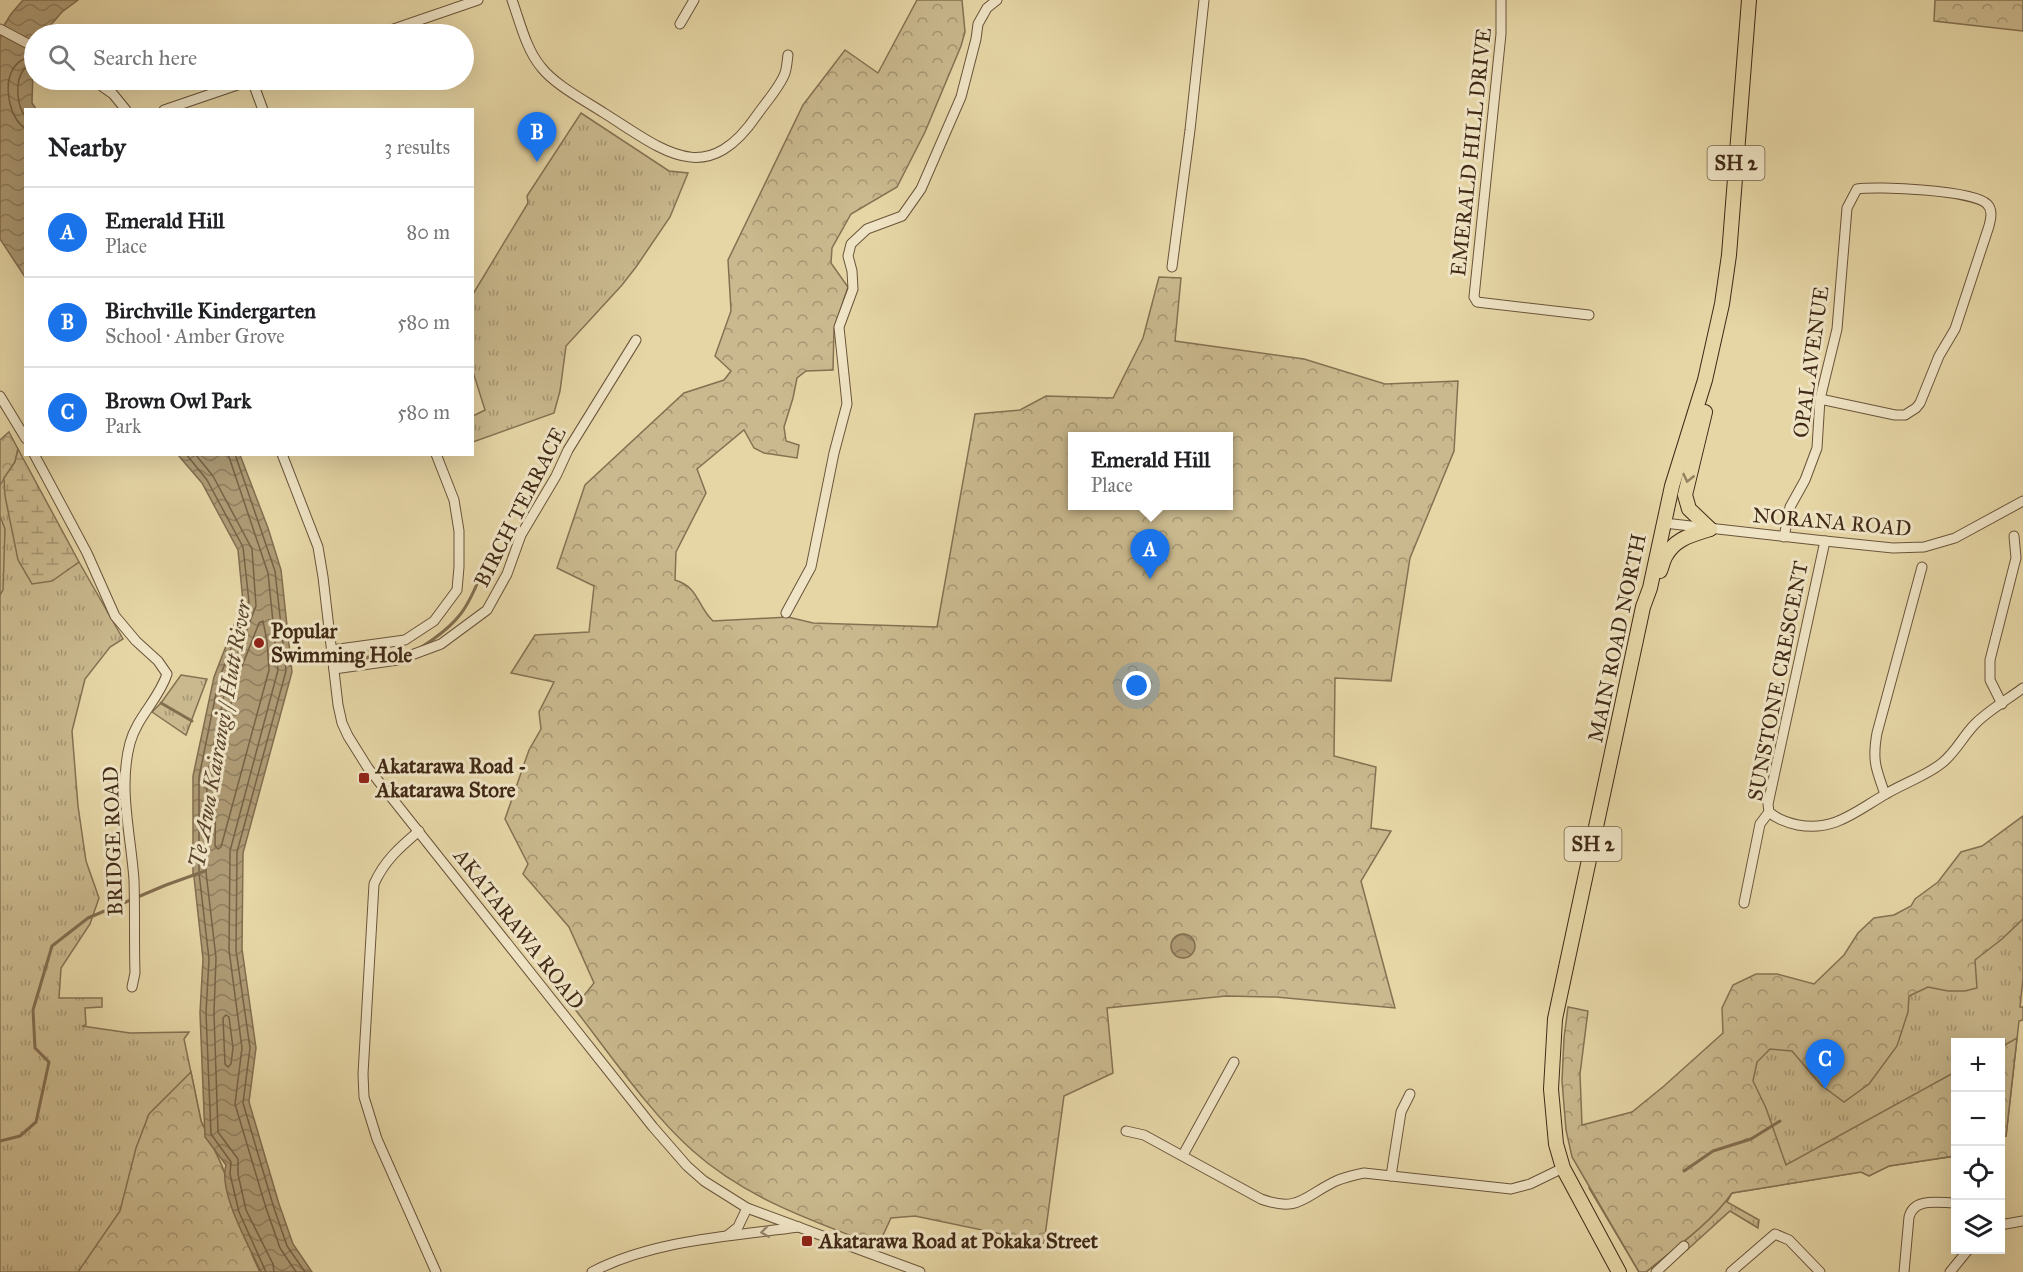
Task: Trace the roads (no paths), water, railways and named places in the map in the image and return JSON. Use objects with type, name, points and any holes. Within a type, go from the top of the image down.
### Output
[{"type":"highway","name":"MAIN ROAD NORTH","points":[[1619,1272],[1563,1168],[1556,1144],[1551,1089],[1555,1019],[1643,607],[1650,588],[1672,486],[1705,380],[1722,304],[1729,255],[1749,0]]},
{"type":"highway","points":[[1650,588],[1665,558],[1677,542],[1684,537],[1710,529],[1689,509],[1685,495],[1707,402],[1705,380]]},
{"type":"street","points":[[408,24],[478,0]]},
{"type":"street","points":[[512,0],[532,54],[547,73],[668,153],[682,157],[700,157],[720,152],[734,144],[746,132],[784,74],[788,55]]},
{"type":"street","points":[[680,24],[694,0]]},
{"type":"street","points":[[786,613],[811,567],[834,453],[847,404],[839,327],[853,289],[848,256],[851,244],[867,229],[902,216],[921,189],[961,97],[978,24],[987,8],[997,0]]},
{"type":"street","points":[[1172,267],[1204,0]]},
{"type":"street","name":"EMERALD HILL DRIVE","points":[[1502,0],[1503,15],[1474,297],[1477,302],[1589,315]]},
{"type":"street","points":[[0,29],[24,42]]},
{"type":"street","points":[[108,90],[124,108]]},
{"type":"street","points":[[170,108],[223,90]]},
{"type":"street","points":[[256,90],[262,108]]},
{"type":"street","name":"OPAL AVENUE","points":[[1784,537],[1790,507],[1805,480],[1817,448],[1820,399],[1837,330],[1847,208],[1857,189],[1873,187],[1977,197],[1988,205],[1991,219],[1955,329],[1939,357],[1916,408],[1905,415],[1895,415],[1820,399]]},
{"type":"street","name":"BIRCH TERRACE","points":[[334,669],[398,660],[441,644],[487,610],[507,574],[521,536],[556,476],[568,450],[636,340]]},
{"type":"street","points":[[0,396],[24,436]]},
{"type":"street","name":"BRIDGE ROAD","points":[[35,456],[87,553],[115,616],[136,641],[158,661],[167,674],[163,686],[135,727],[126,770],[125,797],[134,880],[135,973],[132,987]]},
{"type":"street","name":"AKATARAWA ROAD","points":[[283,456],[318,548],[340,714],[348,736],[368,768],[671,1149],[704,1181],[747,1208],[920,1272]]},
{"type":"street","points":[[333,650],[405,640],[434,621],[457,590],[459,531],[454,500],[437,456]]},
{"type":"street","name":"NORANA ROAD","points":[[1664,523],[1893,548],[1924,547],[1955,538],[2023,501]]},
{"type":"street","points":[[2002,704],[1990,680],[1990,660],[2016,558],[2014,536]]},
{"type":"street","name":"SUNSTONE CRESCENT","points":[[1825,541],[1768,804],[1769,812],[1788,823],[1810,827],[1827,826],[1848,818],[1885,794],[1942,763],[1973,726],[2023,688]]},
{"type":"street","points":[[1885,794],[1875,766],[1874,752],[1877,733],[1922,567]]},
{"type":"street","points":[[1744,903],[1760,824],[1769,812]]},
{"type":"street","points":[[419,831],[388,860],[374,884],[363,1074],[368,1113],[376,1139],[436,1272]]},
{"type":"street","points":[[1183,1155],[1234,1062]]},
{"type":"street","points":[[1391,1176],[1401,1112],[1410,1094]]},
{"type":"street","points":[[1126,1131],[1144,1135],[1261,1199],[1275,1204],[1305,1200],[1335,1181],[1364,1173],[1511,1189],[1530,1184],[1563,1168]]},
{"type":"street","points":[[1904,1272],[1909,1217],[1913,1209],[1926,1203],[1951,1203]]},
{"type":"street","points":[[728,1235],[738,1227],[747,1208]]},
{"type":"street","points":[[2005,1223],[2023,1221]]},
{"type":"street","points":[[592,1272],[620,1260],[658,1249],[728,1235],[801,1227]]},
{"type":"street","points":[[1731,1272],[1775,1234],[1789,1240],[1820,1272]]},
{"type":"street","points":[[1656,1272],[1684,1246]]},
{"type":"street","points":[[1950,1272],[1965,1254]]},
{"type":"water","points":[[23,0],[78,0],[62,12],[52,24],[24,24],[24,90],[32,90],[32,103],[35,108],[24,108],[24,275],[0,239],[0,32]]},
{"type":"water","name":"Te Awa Kairangi / Hutt River","points":[[179,456],[240,456],[268,528],[281,570],[292,672],[243,853],[242,949],[256,1048],[249,1102],[293,1244],[312,1272],[261,1272],[230,1204],[226,1189],[226,1165],[205,1137],[200,1013],[203,959],[194,877],[198,874],[193,876],[193,776],[214,677],[243,602],[238,550],[202,483]]},
{"type":"water","points":[[1183,934],[1192,937],[1195,946],[1192,955],[1183,958],[1174,955],[1171,946],[1174,937]]},
{"type":"waterway","points":[[420,648],[445,630],[462,613],[474,592],[485,564]]},
{"type":"waterway","points":[[353,659],[409,652]]},
{"type":"waterway","points":[[161,703],[192,721]]},
{"type":"waterway","name":"Te Awa Kairangi / Hutt River","points":[[0,1141],[20,1136],[36,1122],[49,1062],[35,1048],[33,1010],[52,946],[88,918],[205,871]]},
{"type":"waterway","points":[[1684,1171],[1713,1151],[1751,1139],[1780,1121]]},
{"type":"place","name":"Birchville Kindergarten","points":[[537,162]]},
{"type":"place","name":"Emerald Hill","points":[[1150,579]]},
{"type":"place","name":"Popular Swimming Hole","points":[[259,643]]},
{"type":"place","name":"Akatarawa Road - Akatarawa Store","points":[[364,778]]},
{"type":"place","name":"Brown Owl Park","points":[[1825,1089]]},
{"type":"place","name":"Akatarawa Road at Pokaka Street","points":[[807,1241]]}]
